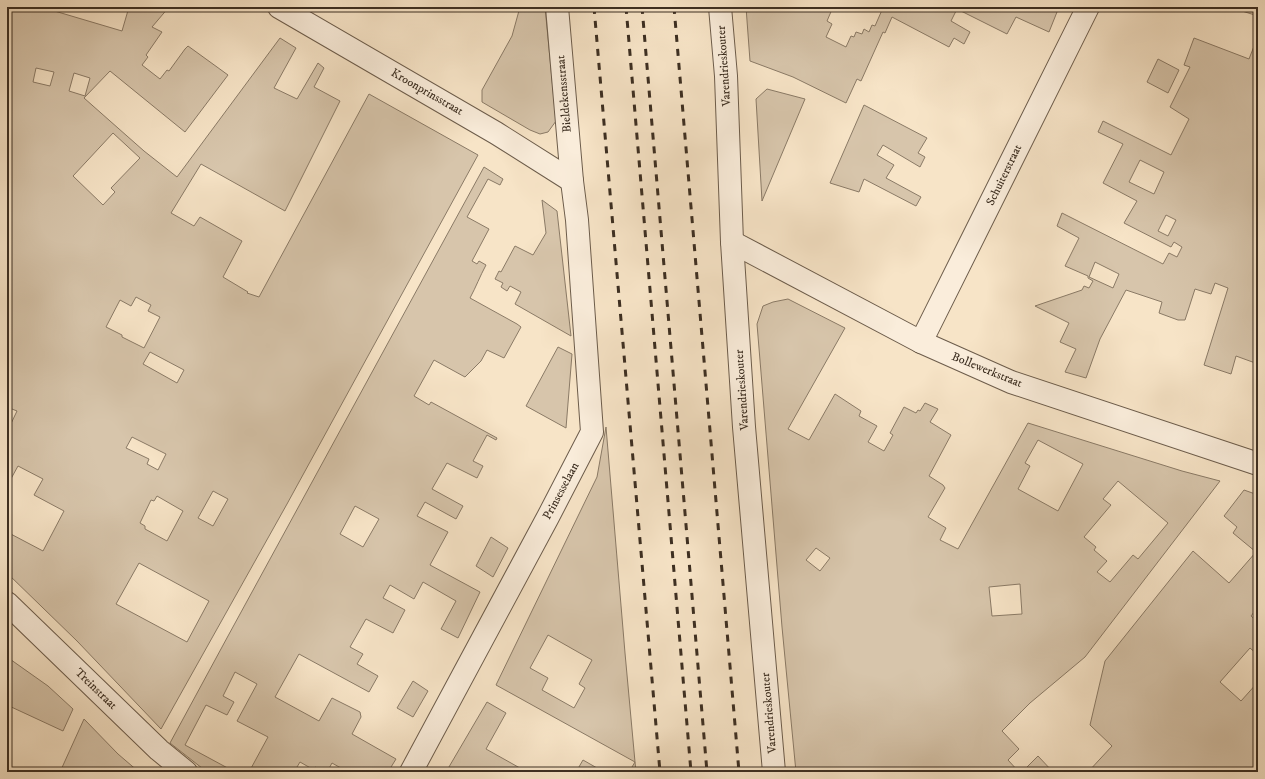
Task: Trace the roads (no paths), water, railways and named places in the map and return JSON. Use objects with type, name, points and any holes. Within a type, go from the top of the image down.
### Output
[{"type":"street","name":"Kroonprinsstraat","points":[[279,7],[496,133],[572,181]]},
{"type":"street","name":"Bieldekensstraat","points":[[557,7],[572,181]]},
{"type":"street","name":"Varendrieskouter","points":[[720,7],[726,76],[732,242],[744,427],[774,772]]},
{"type":"street","name":"Schuiterstraat","points":[[921,342],[1088,7]]},
{"type":"street","name":"Prinsesselaan","points":[[411,772],[592,432],[577,220],[572,181]]},
{"type":"street","name":"Bollewerkstraat","points":[[732,242],[921,342],[1011,382],[1258,464]]},
{"type":"street","name":"Treinstraat","points":[[7,603],[159,750],[186,772]]},
{"type":"railway","points":[[594,7],[660,772]]},
{"type":"railway","points":[[626,7],[691,772]]},
{"type":"railway","points":[[642,7],[707,772]]},
{"type":"railway","points":[[674,7],[739,772]]}]
